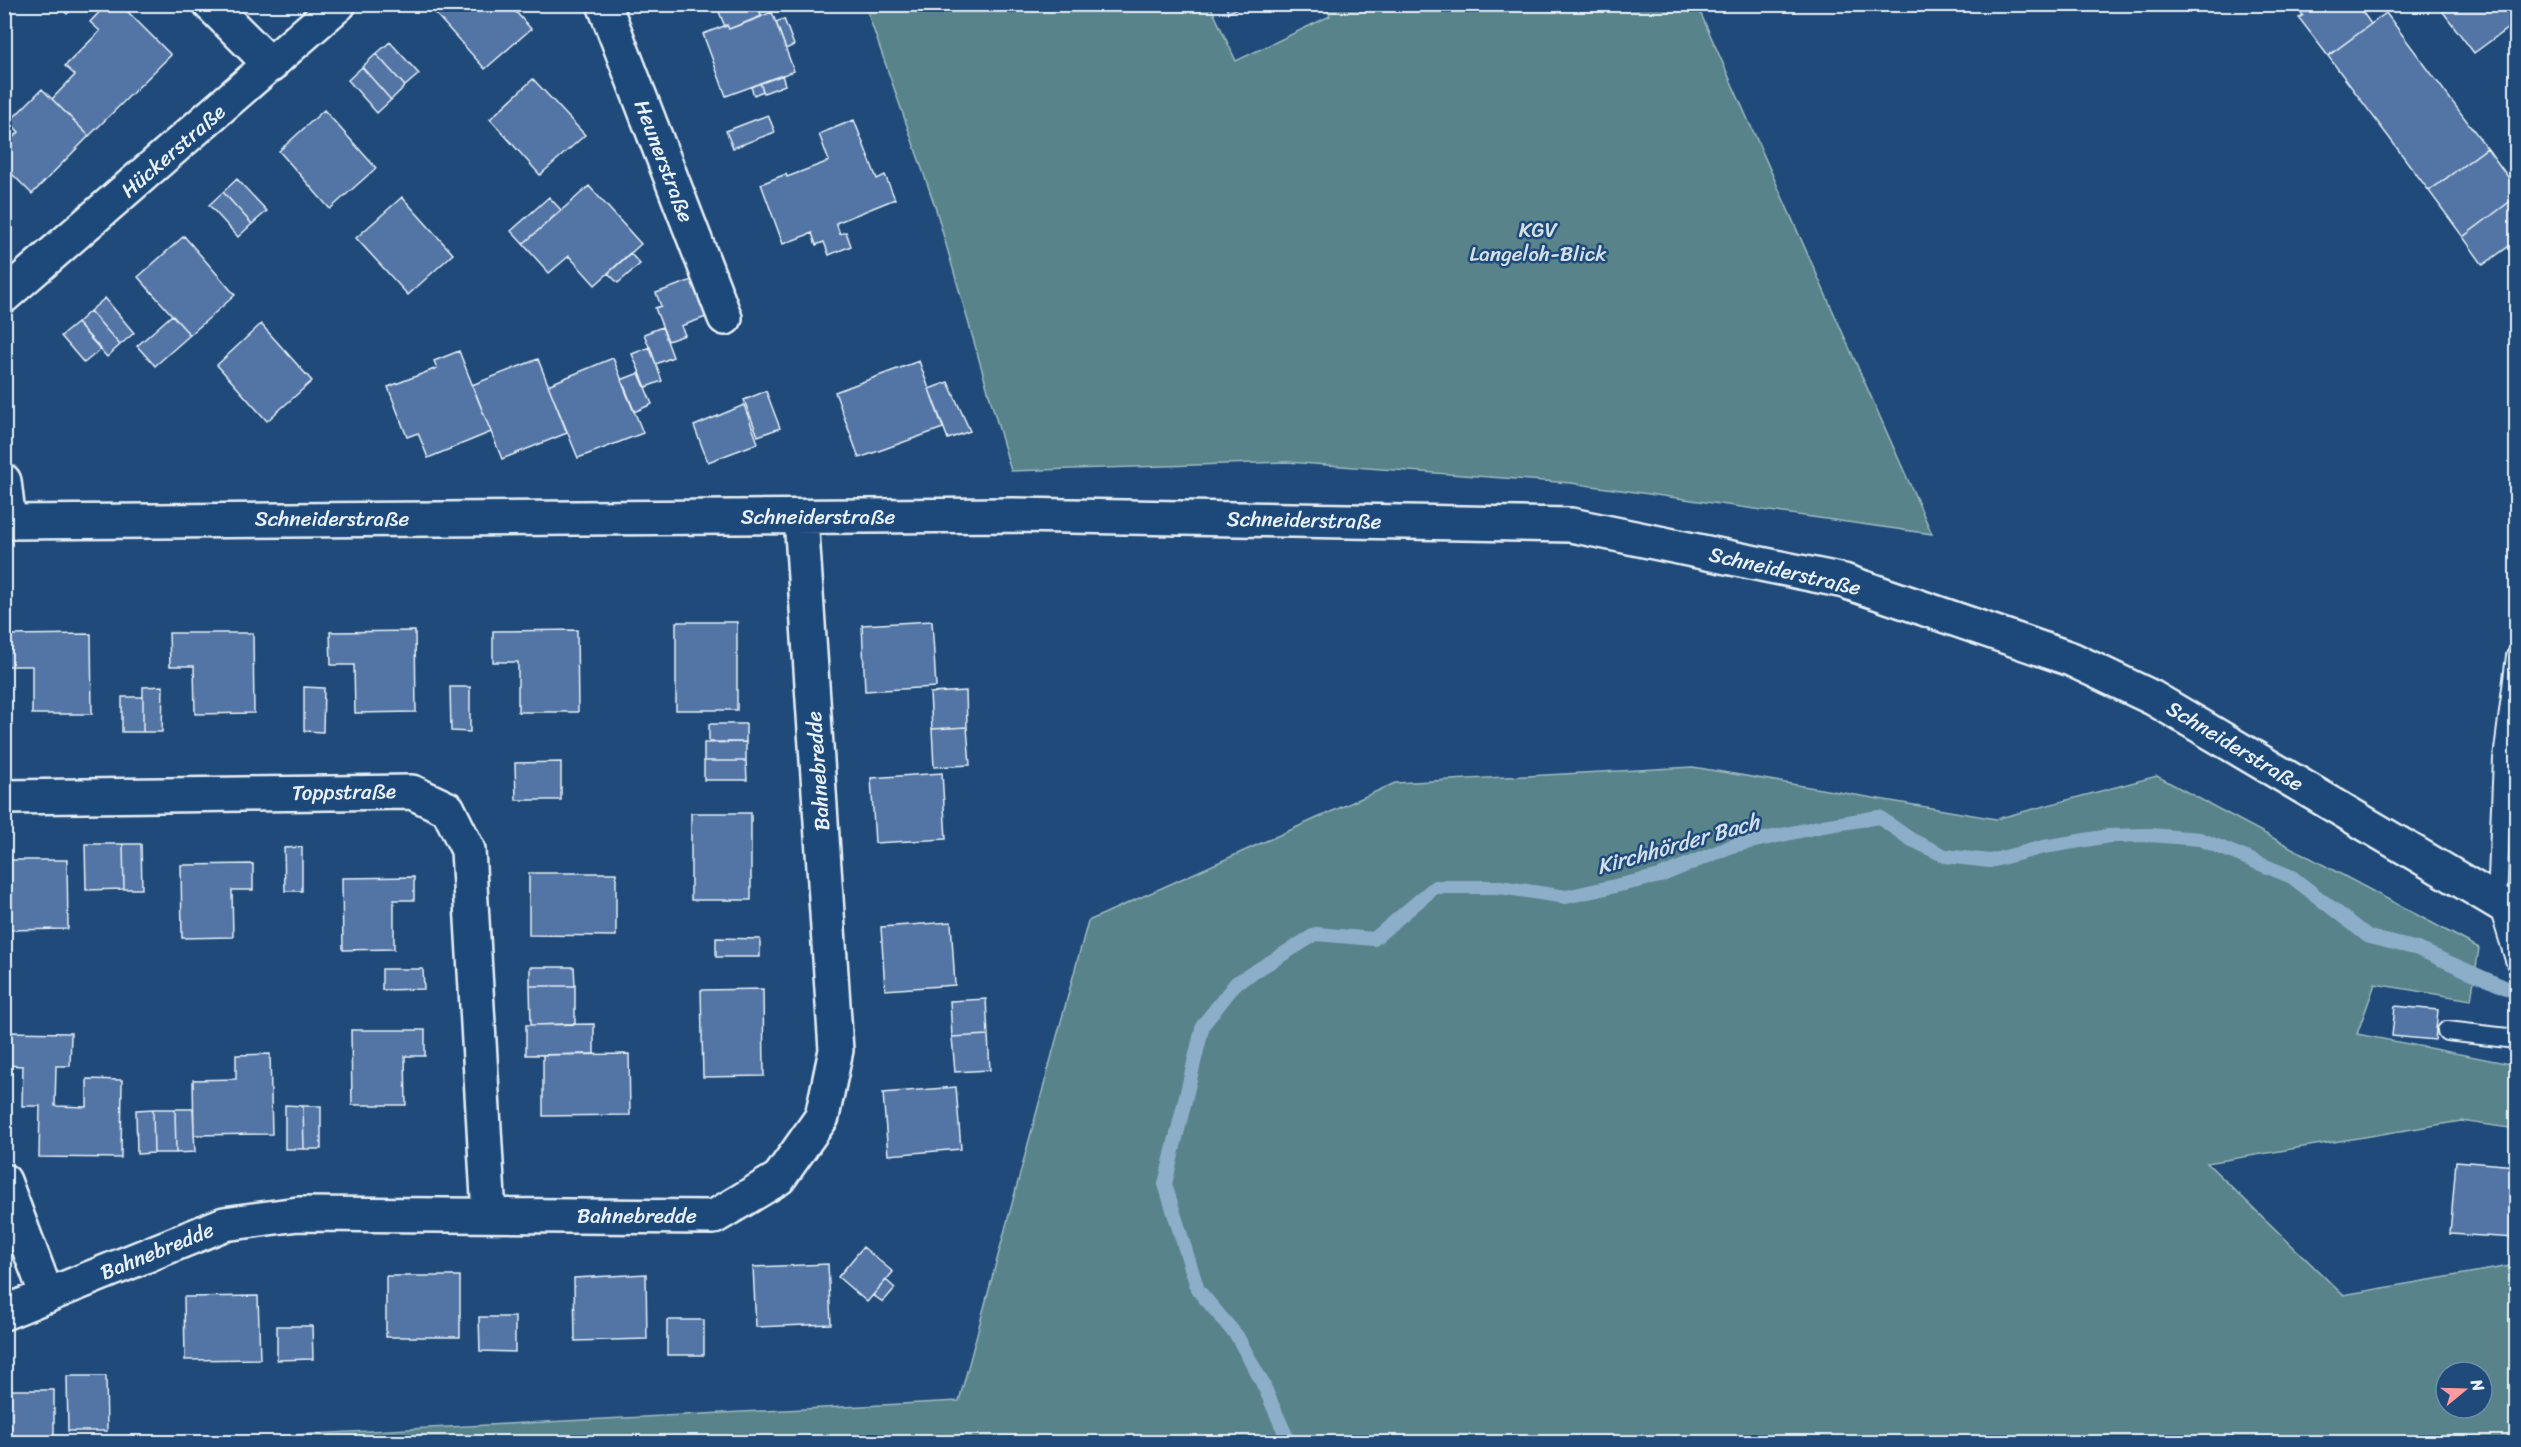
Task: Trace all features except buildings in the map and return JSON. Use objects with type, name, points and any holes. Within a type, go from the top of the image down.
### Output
[{"type":"street","points":[[210,4],[271,64]]},
{"type":"street","name":"Hückerstraße","points":[[4,296],[339,4]]},
{"type":"street","name":"Heunerstraße","points":[[604,4],[725,318]]},
{"type":"street","points":[[4,481],[7,522]]},
{"type":"street","name":"Schneiderstraße","points":[[7,522],[1014,515],[1571,525],[1844,581],[2071,658],[2153,698],[2507,907]]},
{"type":"street","name":"Bahnebredde","points":[[4,1313],[224,1224],[298,1214],[714,1216],[779,1178],[822,1117],[836,1050],[801,517]]},
{"type":"street","name":"Toppstraße","points":[[4,797],[412,792],[448,809],[468,850],[489,1215]]},
{"type":"street","points":[[4,1181],[47,1296]]},
{"type":"lane","points":[[2517,656],[2503,759],[2507,907],[2517,963]]},
{"type":"lane","points":[[2446,1031],[2516,1035]]},
{"type":"green space","name":"KGV Langeloh-Blick","points":[[865,5],[1210,5],[1236,61],[1330,16],[1325,5],[1697,5],[1932,534],[1571,483],[1287,462],[1011,471],[935,206]]},
{"type":"green space","points":[[1693,767],[1996,819],[2157,776],[2479,948],[2471,1000],[2375,984],[2357,1034],[2516,1065],[2516,1129],[2461,1121],[2207,1163],[2343,1295],[2516,1265],[2516,1442],[287,1442],[292,1435],[959,1401],[1088,921],[1395,783]]},
{"type":"waterway","name":"Kirchhörder Bach","points":[[1289,1442],[1263,1384],[1237,1336],[1198,1290],[1165,1184],[1203,1025],[1236,983],[1316,934],[1374,939],[1435,887],[1500,887],[1566,897],[1660,876],[1732,846],[1823,826],[1879,817],[1910,839],[1945,856],[1990,861],[2044,847],[2109,836],[2150,835],[2200,839],[2292,877],[2369,937],[2418,949],[2511,990]]}]
